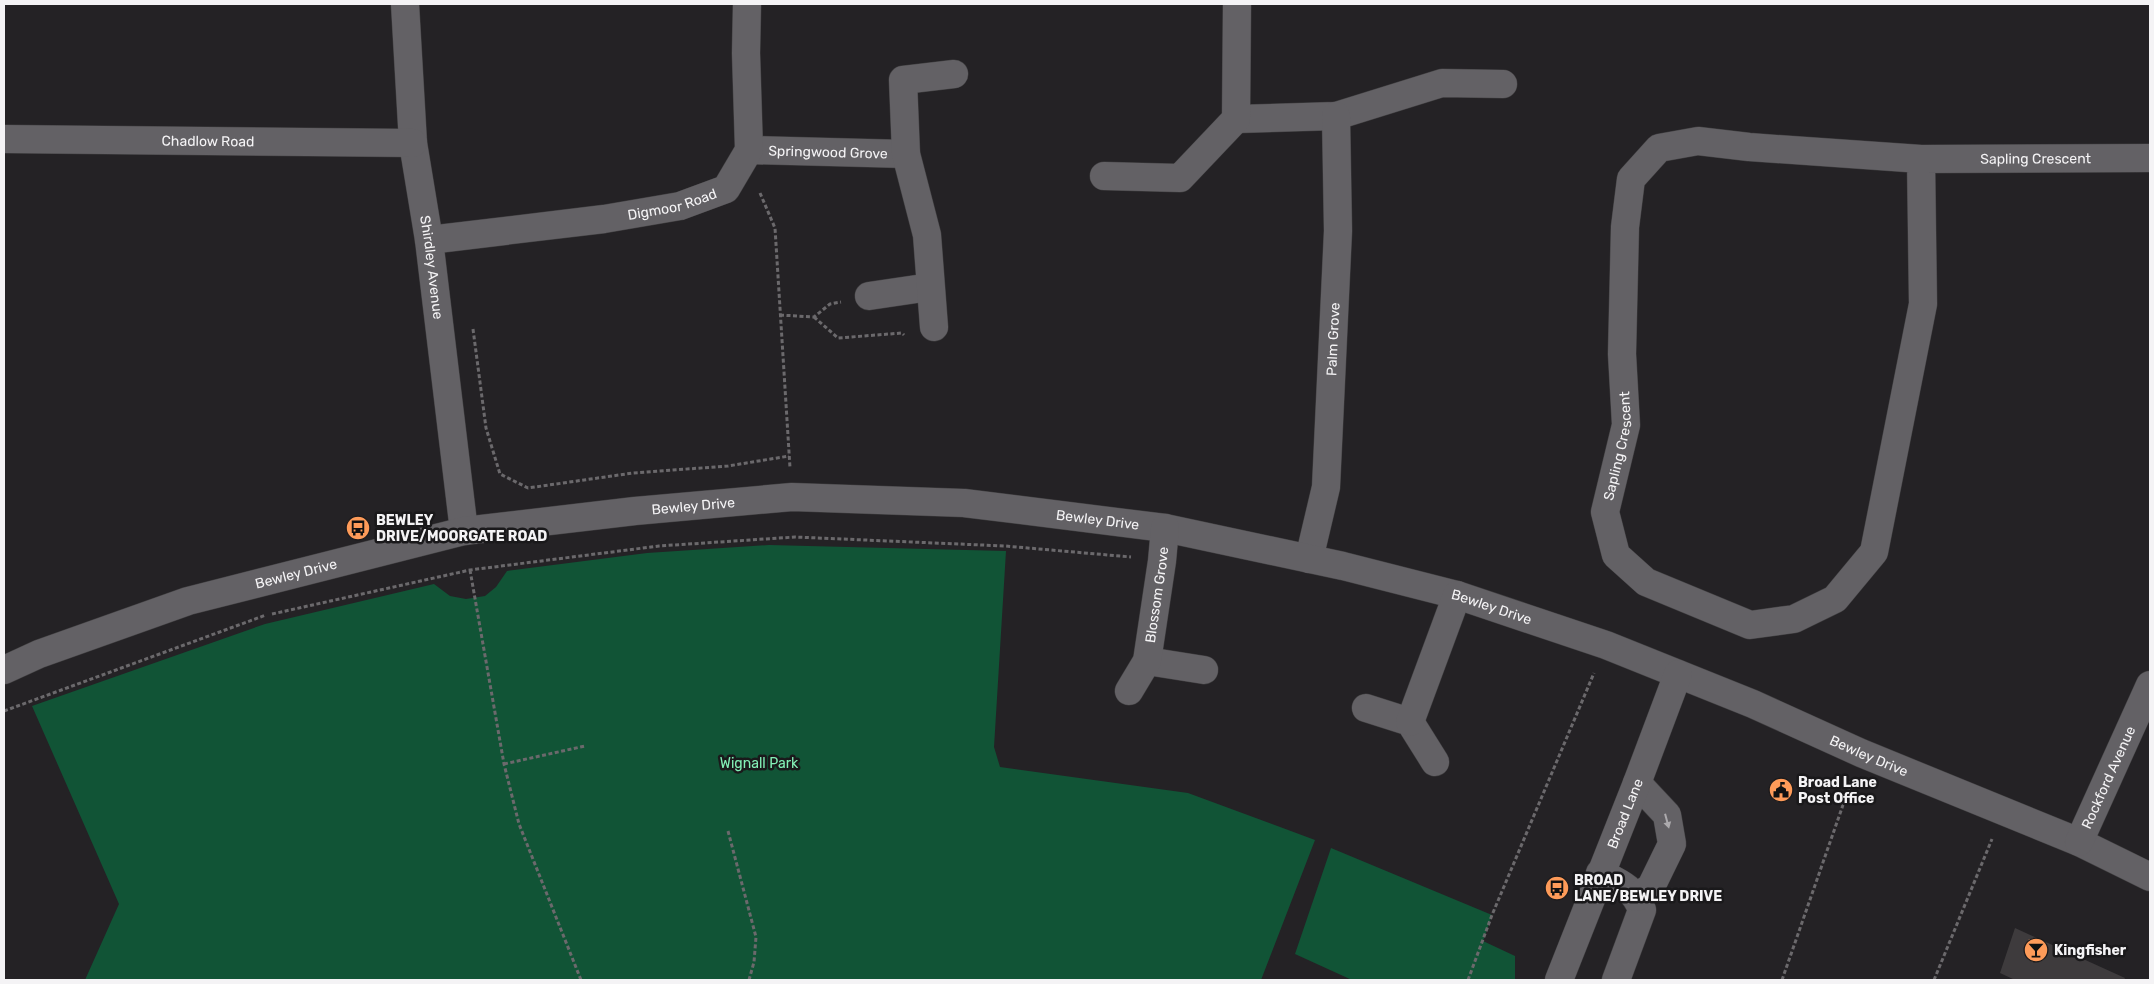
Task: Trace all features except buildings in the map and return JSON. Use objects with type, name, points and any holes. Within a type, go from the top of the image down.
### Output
[{"type":"street","name":"Shirdley Avenue","points":[[406,4],[413,143],[429,240],[464,531]]},
{"type":"street","points":[[747,4],[747,154]]},
{"type":"street","points":[[1104,176],[1180,178],[1236,119],[1237,4]]},
{"type":"street","name":"Springwood Grove","points":[[934,327],[927,235],[906,154],[903,80],[954,74]]},
{"type":"street","points":[[1236,119],[1336,116],[1442,83],[1503,84]]},
{"type":"street","name":"Palm Grove","points":[[1309,559],[1326,487],[1338,231],[1336,116]]},
{"type":"street","name":"Chadlow Road","points":[[4,140],[413,143]]},
{"type":"street","name":"Sapling Crescent","points":[[1921,159],[1923,304],[1874,552],[1835,600],[1794,619],[1750,625],[1646,582],[1616,556],[1606,512],[1626,425],[1622,344],[1625,227],[1631,179],[1660,148],[1698,141],[1749,147],[1921,159],[2150,158]]},
{"type":"street","name":"Springwood Grove","points":[[747,154],[906,154]]},
{"type":"street","name":"Digmoor Road","points":[[429,240],[604,219],[680,206],[726,188],[747,154]]},
{"type":"street","points":[[869,296],[930,287]]},
{"type":"street","name":"Bewley Drive","points":[[4,670],[39,654],[188,601],[464,531],[635,511],[792,497],[964,502],[1165,528],[1309,559],[1457,595],[1606,645],[1753,704],[1861,753],[2079,842],[2150,877]]},
{"type":"street","name":"Blossom Grove","points":[[1129,691],[1147,661],[1165,528]]},
{"type":"street","points":[[1410,722],[1457,595]]},
{"type":"street","name":"Blossom Grove","points":[[1147,661],[1204,670]]},
{"type":"street","name":"Broad Lane","points":[[1559,980],[1637,784],[1678,674]]},
{"type":"street","name":"Rockford Avenue","points":[[2079,842],[2150,685]]},
{"type":"street","points":[[1366,708],[1410,722],[1435,762]]},
{"type":"street","points":[[1637,784],[1667,815],[1672,844],[1651,887],[1637,896]]},
{"type":"street","points":[[1600,873],[1622,883],[1637,896],[1642,910],[1616,980]]},
{"type":"path","points":[[747,154],[775,228],[792,497]]},
{"type":"path","points":[[814,317],[830,304],[869,296]]},
{"type":"path","points":[[780,315],[814,317],[838,338],[902,333],[906,339]]},
{"type":"path","points":[[472,323],[486,428],[500,474],[528,488],[633,474],[728,466],[789,456]]},
{"type":"path","points":[[4,711],[265,615],[470,570],[659,546],[795,537],[1051,549],[1162,561]]},
{"type":"path","points":[[470,570],[504,764],[519,824],[581,980]]},
{"type":"path","points":[[1468,980],[1496,906],[1606,645]]},
{"type":"path","points":[[504,764],[584,746]]},
{"type":"path","points":[[1782,980],[1861,753]]},
{"type":"path","points":[[1934,980],[2004,811]]},
{"type":"path","points":[[728,831],[756,937],[754,962],[749,980]]},
{"type":"green space","name":"Wignall Park","points":[[769,545],[1006,551],[994,747],[1000,767],[1188,793],[1315,840],[1261,980],[85,980],[119,904],[32,706],[265,624],[434,584],[450,596],[466,599],[485,596],[496,587],[507,571],[647,553]]},
{"type":"green space","points":[[1331,848],[1492,915],[1483,941],[1515,956],[1515,980],[1352,980],[1295,954]]},
{"type":"place","name":"BEWLEY DRIVE/MOORGATE ROAD","points":[[358,528]]},
{"type":"place","name":"Broad Lane Post Office","points":[[1781,790]]},
{"type":"place","name":"BROAD LANE/BEWLEY DRIVE","points":[[1557,888]]},
{"type":"place","name":"Kingfisher","points":[[2036,950]]}]
